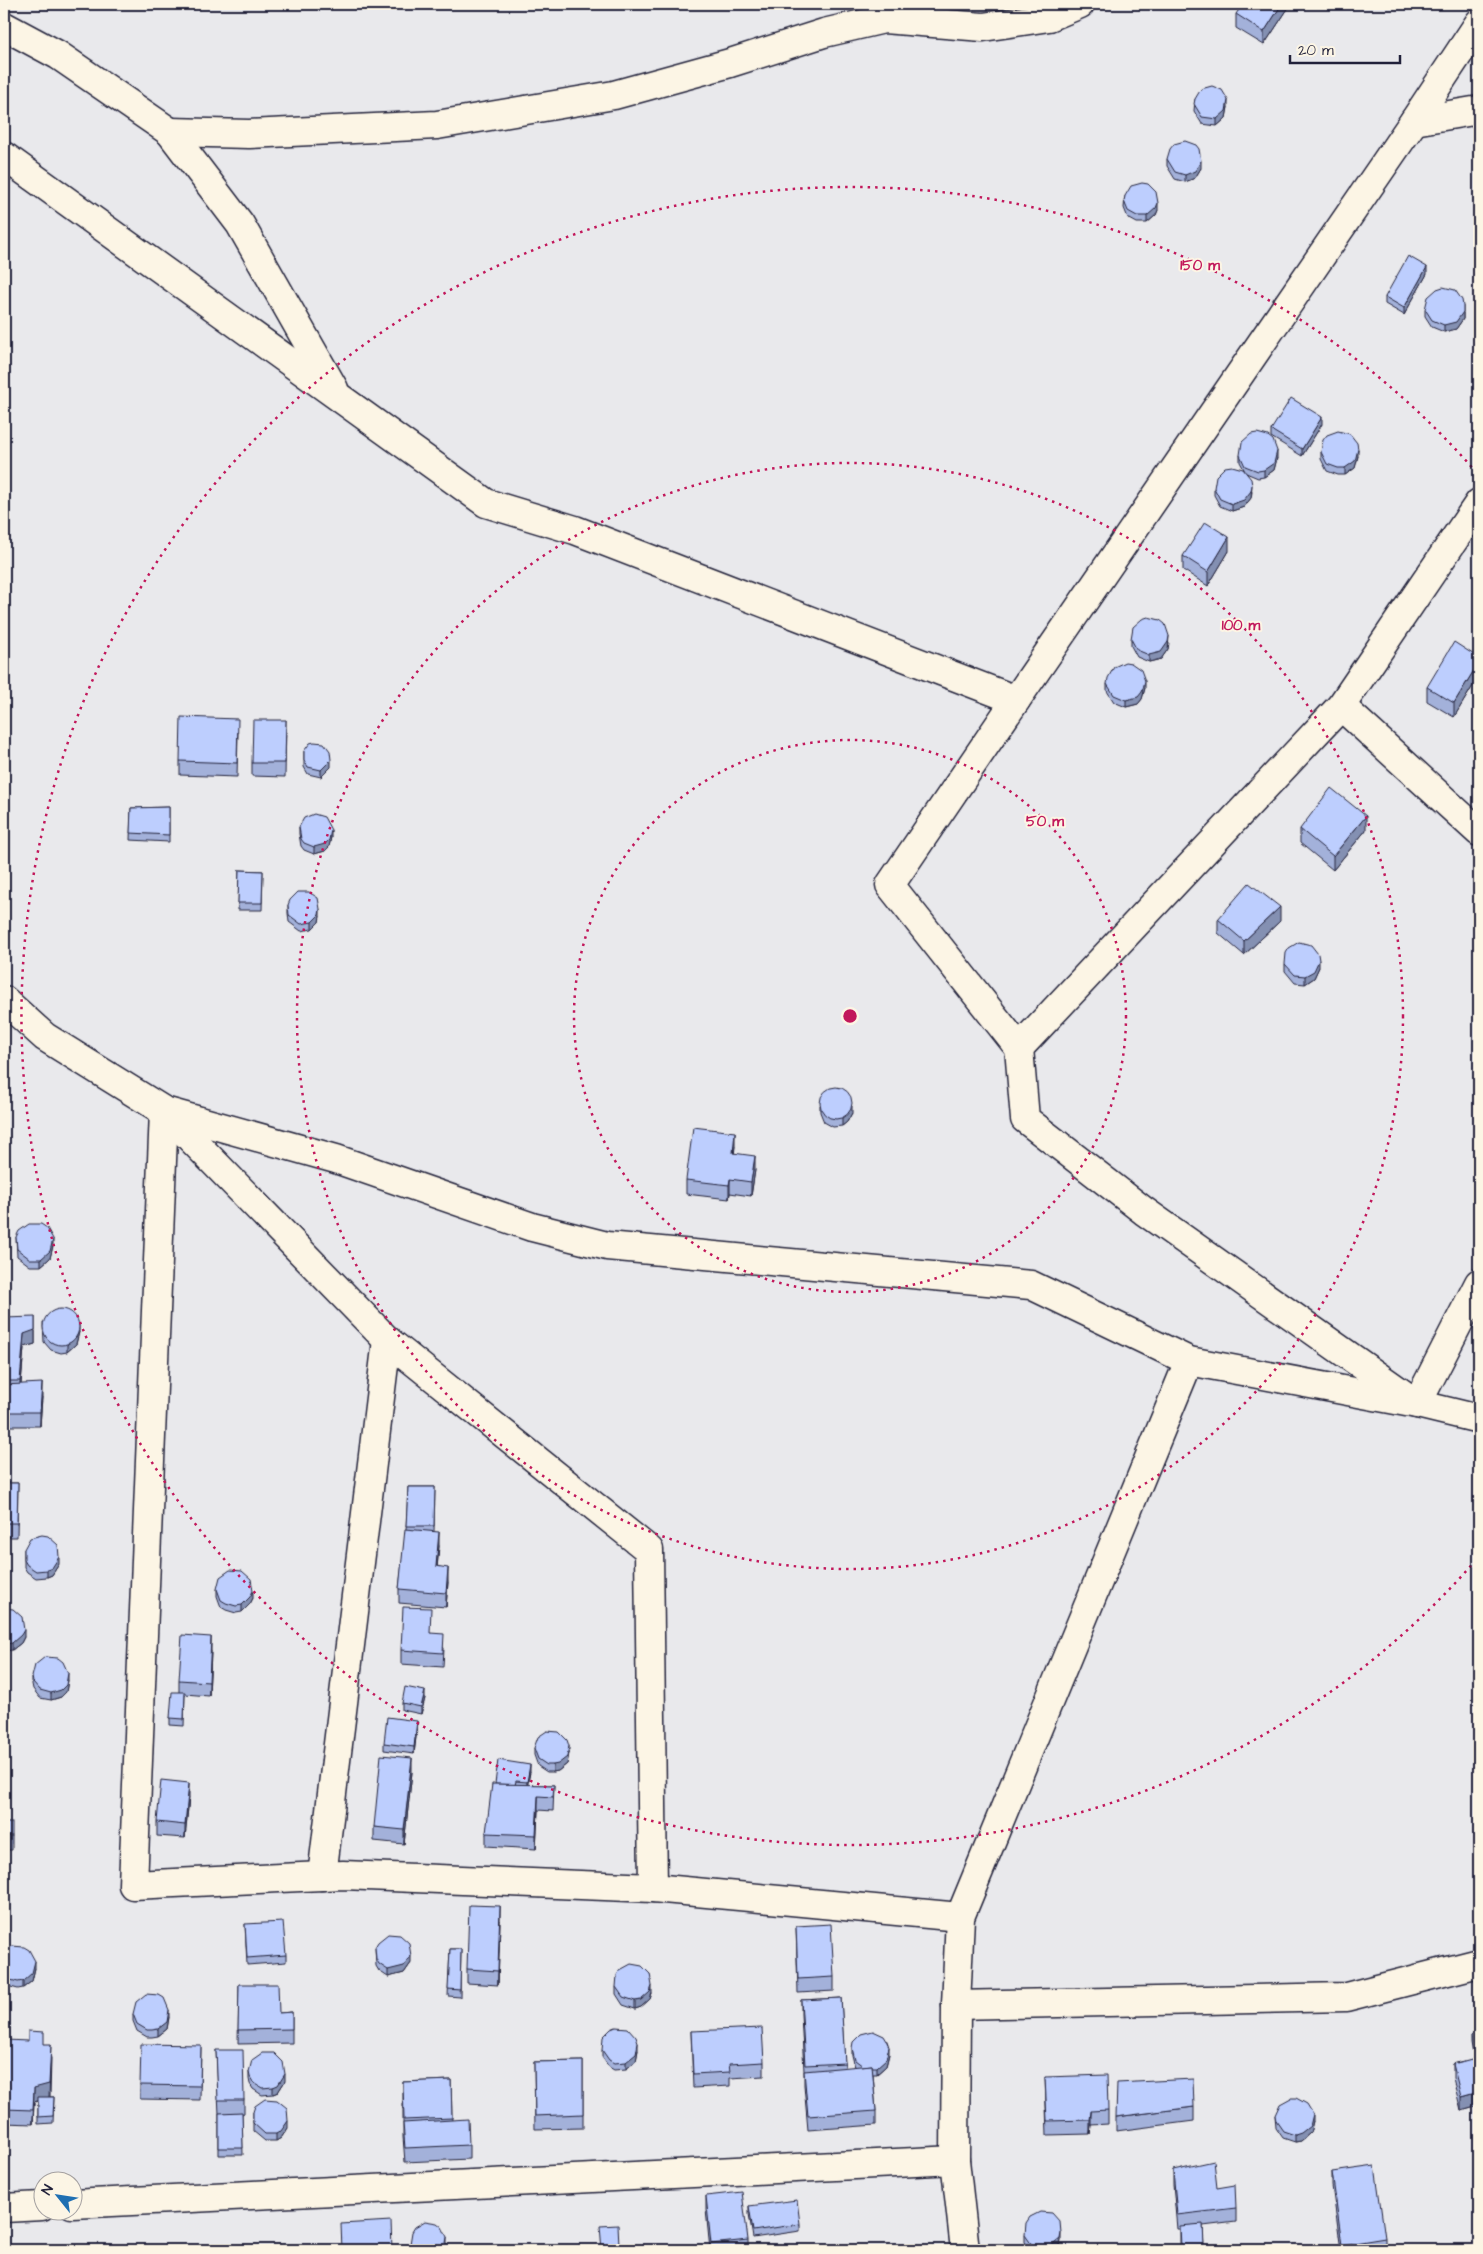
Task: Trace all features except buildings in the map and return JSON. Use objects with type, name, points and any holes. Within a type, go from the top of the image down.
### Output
[{"type":"street","points":[[170,132],[249,134],[437,125],[614,95],[730,63],[824,34],[884,19],[983,27],[1049,18],[1080,4]]},
{"type":"street","points":[[1417,1404],[1144,1211],[1025,1119],[1018,1048],[890,885],[1414,121],[1479,23]]},
{"type":"street","points":[[4,26],[58,55],[170,132],[240,224],[338,397]]},
{"type":"street","points":[[1414,121],[1479,110]]},
{"type":"street","points":[[4,156],[486,503],[575,530],[1016,700]]},
{"type":"street","points":[[1018,1048],[1341,706],[1479,503]]},
{"type":"street","points":[[1341,706],[1479,832]]},
{"type":"street","points":[[4,1000],[45,1037],[164,1110],[387,1340],[649,1550],[653,1888]]},
{"type":"street","points":[[164,1110],[336,1159],[532,1228],[607,1246],[1032,1285],[1189,1361],[1417,1404],[1479,1419]]},
{"type":"street","points":[[164,1110],[133,1885],[343,1875],[653,1888],[960,1917]]},
{"type":"street","points":[[1417,1404],[1479,1283]]},
{"type":"street","points":[[322,1876],[387,1340]]},
{"type":"street","points":[[965,2250],[955,2160],[956,2005],[960,1917],[1189,1361]]},
{"type":"street","points":[[956,2005],[1346,1997],[1479,1963]]},
{"type":"street","points":[[82,2204],[955,2160]]},
{"type":"street","points":[[4,2208],[32,2207]]}]
